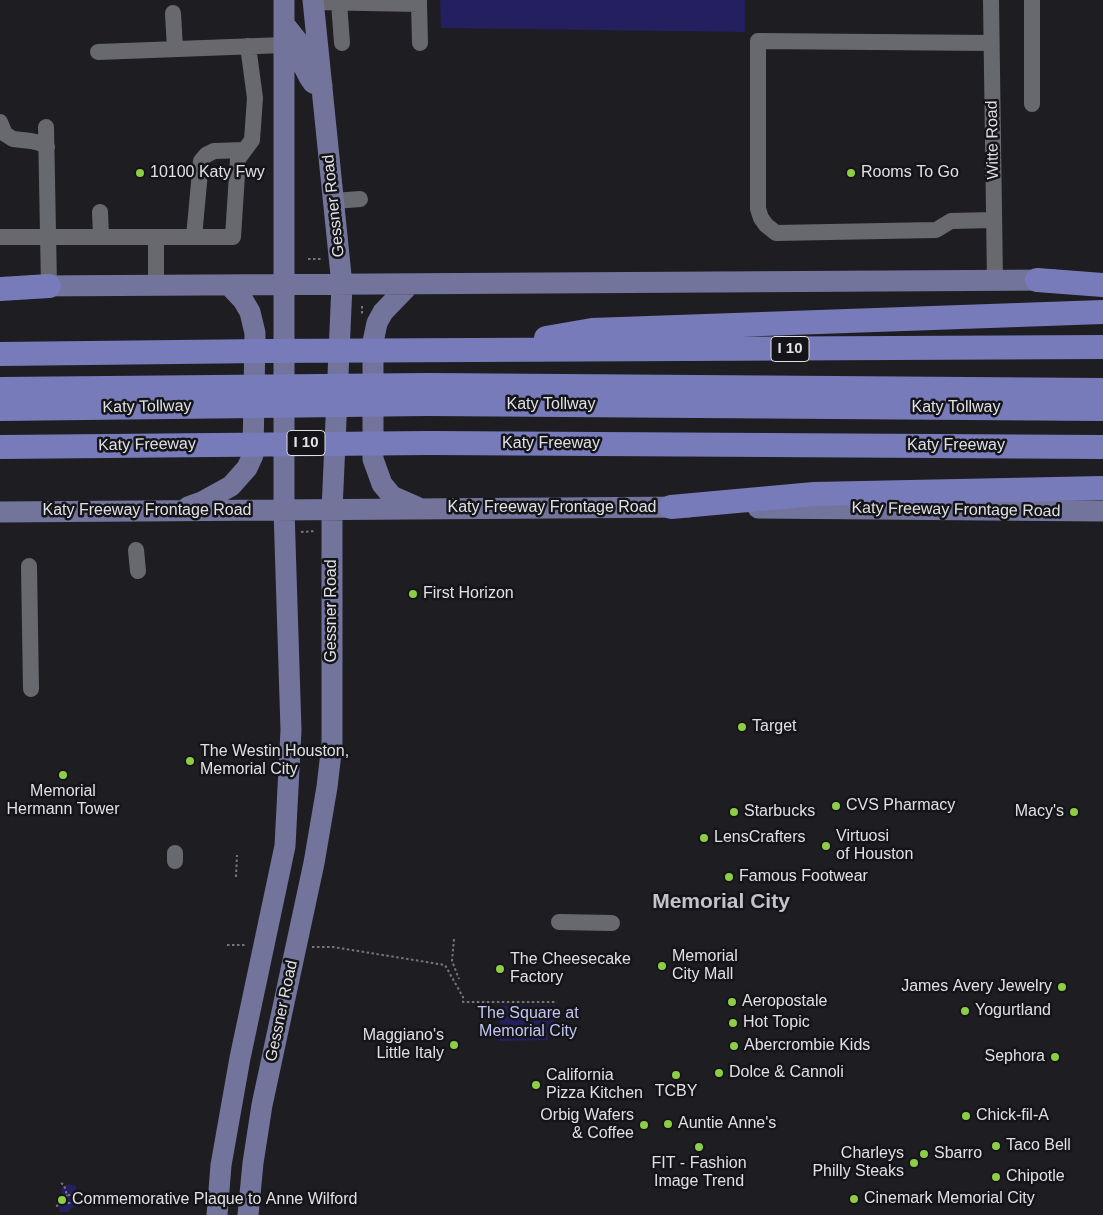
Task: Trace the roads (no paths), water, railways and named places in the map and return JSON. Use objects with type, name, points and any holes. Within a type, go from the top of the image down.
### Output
[{"type":"highway","points":[[1037,280],[1103,285]]},
{"type":"highway","points":[[0,288],[49,286]]},
{"type":"highway","points":[[478,350],[592,330],[1052,312],[1103,312]]},
{"type":"highway","name":"I 10","points":[[0,352],[1103,347]]},
{"type":"highway","name":"Katy Tollway","points":[[0,390],[184,397],[1103,390]]},
{"type":"highway","name":"Katy Tollway","points":[[428,395],[1103,409]]},
{"type":"highway","name":"Katy Tollway","points":[[0,409],[184,397]]},
{"type":"highway","name":"Katy Freeway","points":[[0,447],[429,443],[1103,446]]},
{"type":"highway","points":[[1041,446],[1103,453]]},
{"type":"highway","points":[[0,454],[53,447]]},
{"type":"highway","points":[[671,507],[814,494],[1103,488]]},
{"type":"main road","name":"Gessner Road","points":[[217,1215],[221,1165],[240,1058],[285,846],[290,730],[284,510],[284,0]]},
{"type":"main road","name":"Gessner Road","points":[[248,1215],[253,1163],[262,1105],[314,862],[327,787],[332,744],[332,510],[342,284],[313,1]]},
{"type":"main road","points":[[284,24],[300,44],[304,67],[309,77],[313,83],[322,86]]},
{"type":"main road","points":[[49,286],[1103,279]]},
{"type":"main road","points":[[410,284],[383,312],[376,323],[373,342],[373,459],[382,484],[392,496],[423,509]]},
{"type":"main road","points":[[171,512],[202,502],[231,486],[247,468],[253,455],[255,333],[250,312],[243,300],[228,285]]},
{"type":"main road","name":"Katy Freeway Frontage Road","points":[[0,512],[671,507],[1103,511]]},
{"type":"street","name":"Witte Road","points":[[991,0],[995,281]]},
{"type":"street","points":[[1032,0],[1032,104]]},
{"type":"street","points":[[313,1],[339,3],[419,2],[420,43]]},
{"type":"street","points":[[339,3],[342,43]]},
{"type":"street","points":[[173,13],[175,49]]},
{"type":"street","points":[[991,43],[758,41],[758,209],[766,225],[776,233],[936,230],[951,221],[994,220]]},
{"type":"street","points":[[98,52],[284,45]]},
{"type":"street","points":[[0,237],[233,236],[238,159],[252,140],[256,98],[248,46]]},
{"type":"street","points":[[0,122],[5,134],[13,139],[31,141],[47,147]]},
{"type":"street","points":[[46,127],[49,286]]},
{"type":"street","points":[[194,236],[201,161],[206,155],[214,151],[244,150]]},
{"type":"street","points":[[334,201],[360,199]]},
{"type":"street","points":[[100,212],[101,237]]},
{"type":"street","points":[[156,236],[156,286]]},
{"type":"street","points":[[136,550],[138,571]]},
{"type":"street","points":[[29,566],[31,689]]},
{"type":"street","points":[[559,922],[612,923]]},
{"type":"place","name":"10100 Katy Fwy","points":[[140,173]]},
{"type":"place","name":"Rooms To Go","points":[[851,173]]},
{"type":"place","name":"First Horizon","points":[[413,594]]},
{"type":"place","name":"Target","points":[[742,727]]},
{"type":"place","name":"The Westin Houston, Memorial City","points":[[190,761]]},
{"type":"place","name":"Memorial Hermann Tower","points":[[63,775]]},
{"type":"place","name":"CVS Pharmacy","points":[[836,806]]},
{"type":"place","name":"Starbucks","points":[[734,812]]},
{"type":"place","name":"Macy's","points":[[1074,812]]},
{"type":"place","name":"LensCrafters","points":[[704,838]]},
{"type":"place","name":"Virtuosi of Houston","points":[[826,846]]},
{"type":"place","name":"Famous Footwear","points":[[729,877]]},
{"type":"place","name":"Memorial City Mall","points":[[662,966]]},
{"type":"place","name":"The Cheesecake Factory","points":[[500,969]]},
{"type":"place","name":"James Avery Jewelry","points":[[1062,987]]},
{"type":"place","name":"Aeropostale","points":[[732,1002]]},
{"type":"place","name":"Yogurtland","points":[[965,1011]]},
{"type":"place","name":"Hot Topic","points":[[733,1023]]},
{"type":"place","name":"Maggiano's Little Italy","points":[[454,1045]]},
{"type":"place","name":"Abercrombie Kids","points":[[734,1046]]},
{"type":"place","name":"Sephora","points":[[1055,1057]]},
{"type":"place","name":"Dolce & Cannoli","points":[[719,1073]]},
{"type":"place","name":"TCBY","points":[[676,1075]]},
{"type":"place","name":"California Pizza Kitchen","points":[[536,1085]]},
{"type":"place","name":"Chick-fil-A","points":[[966,1116]]},
{"type":"place","name":"Auntie Anne's","points":[[668,1124]]},
{"type":"place","name":"Orbig Wafers & Coffee","points":[[644,1125]]},
{"type":"place","name":"Taco Bell","points":[[996,1146]]},
{"type":"place","name":"FIT - Fashion Image Trend","points":[[699,1147]]},
{"type":"place","name":"Sbarro","points":[[924,1154]]},
{"type":"place","name":"Charleys Philly Steaks","points":[[914,1163]]},
{"type":"place","name":"Chipotle","points":[[996,1177]]},
{"type":"place","name":"Cinemark Memorial City","points":[[854,1199]]},
{"type":"place","name":"Commemorative Plaque to Anne Wilford","points":[[62,1200]]},
{"type":"district","name":"Memorial City","points":[[721,902]]},
{"type":"park label","name":"The Square at Memorial City","points":[[528,1023]]}]
